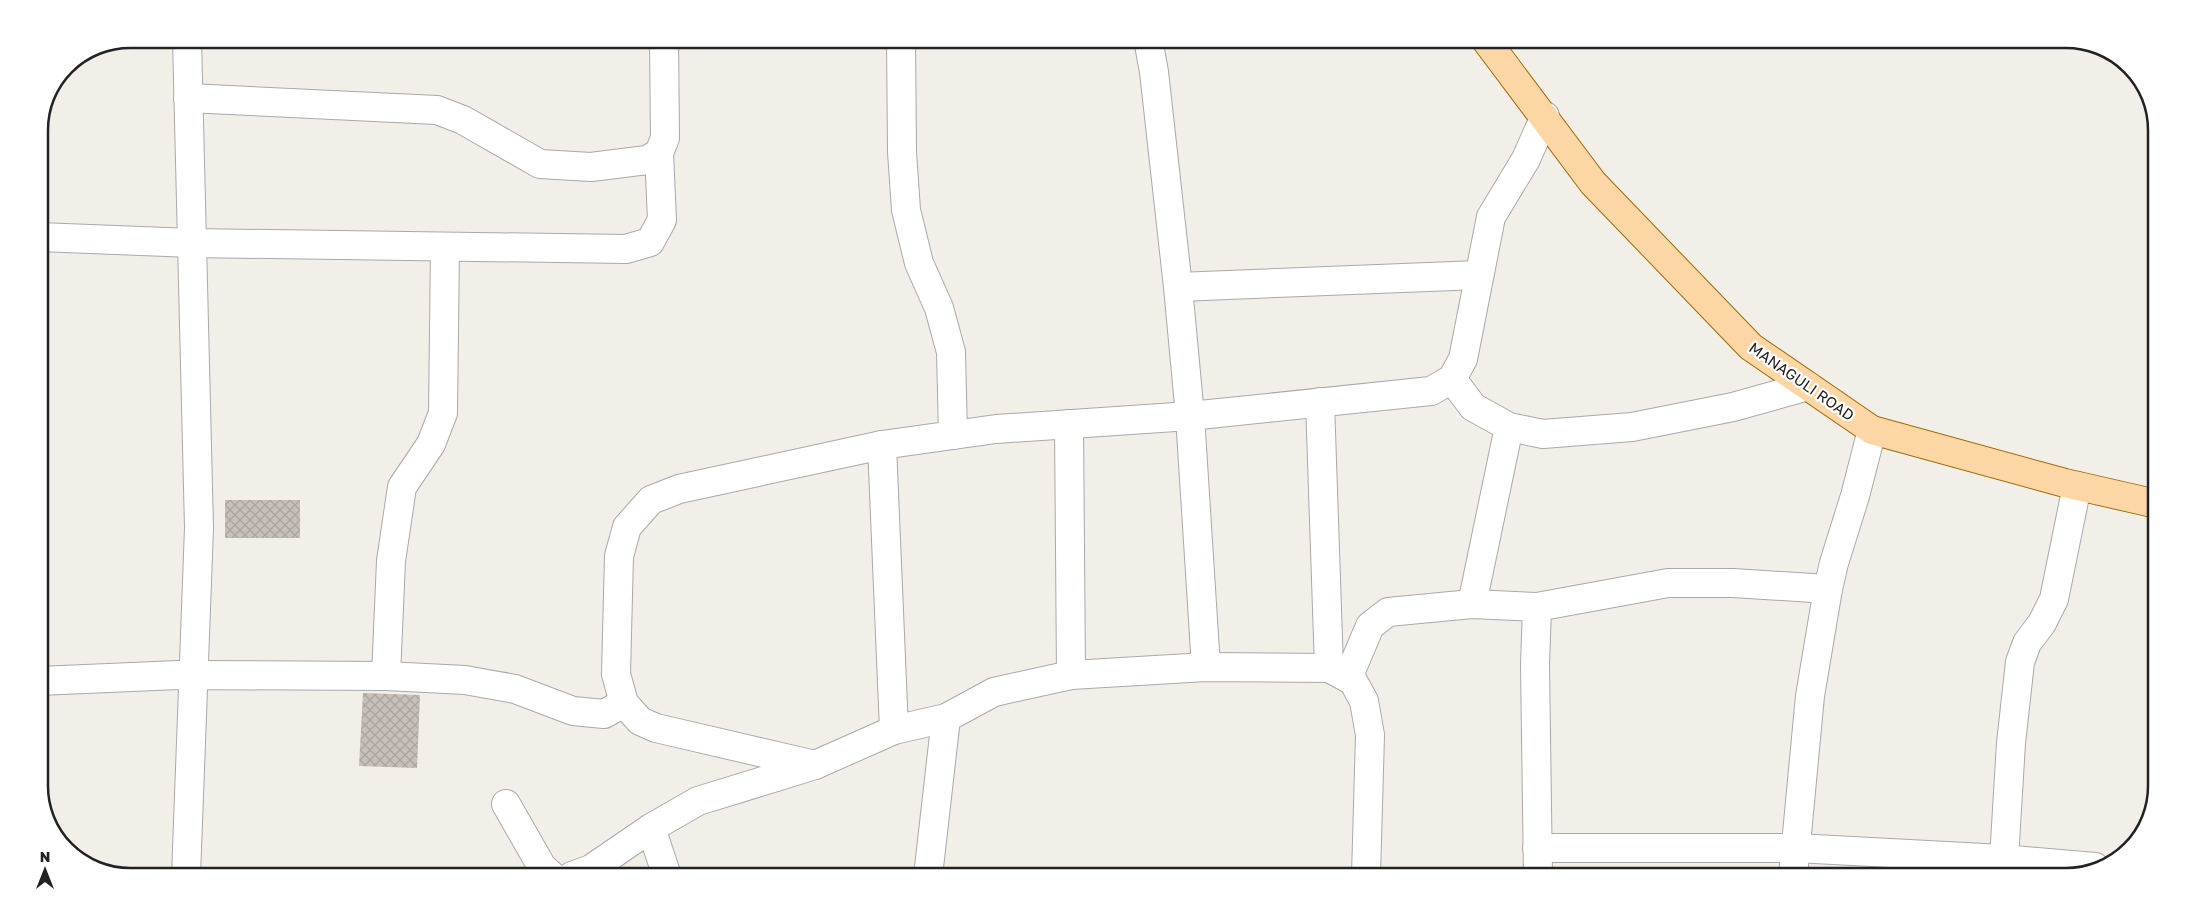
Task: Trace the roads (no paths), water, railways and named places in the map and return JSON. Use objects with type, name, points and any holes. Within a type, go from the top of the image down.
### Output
[{"type":"main road","name":"MANAGULI ROAD","points":[[1492,48],[1545,116],[1593,183],[1751,347],[1872,430],[2077,486],[2148,502]]},
{"type":"street","points":[[186,868],[199,528],[187,48]]},
{"type":"street","points":[[48,237],[192,243],[626,249],[650,242],[662,220],[659,153],[665,138],[664,48]]},
{"type":"street","points":[[900,48],[902,152],[906,210],[919,263],[939,308],[951,352],[953,435]]},
{"type":"street","points":[[1150,48],[1154,72],[1178,287],[1190,416],[1206,667]]},
{"type":"street","points":[[188,98],[437,110],[463,120],[540,164],[591,167],[646,160],[659,153]]},
{"type":"street","points":[[815,765],[656,728],[640,720],[624,703],[616,674],[619,556],[627,526],[651,500],[679,490],[882,445],[953,435],[996,429],[1190,416],[1430,391],[1452,379],[1463,360],[1490,216],[1526,158],[1545,116]]},
{"type":"street","points":[[386,676],[391,561],[402,487],[431,444],[443,413],[445,247]]},
{"type":"street","points":[[1178,287],[1479,275]]},
{"type":"street","points":[[1452,379],[1474,407],[1509,427],[1543,434],[1632,427],[1733,407],[1808,386]]},
{"type":"street","points":[[1320,402],[1339,673]]},
{"type":"street","points":[[1069,424],[1071,675]]},
{"type":"street","points":[[1472,604],[1509,427]]},
{"type":"street","points":[[1794,868],[1810,696],[1828,589],[1872,430]]},
{"type":"street","points":[[882,445],[894,730]]},
{"type":"street","points":[[2003,868],[2011,743],[2020,662],[2027,643],[2042,623],[2054,599],[2077,486]]},
{"type":"street","points":[[1339,673],[1370,626],[1388,612],[1472,604],[1537,607],[1668,583],[1733,583],[1828,589]]},
{"type":"street","points":[[1537,607],[1535,665],[1538,868]]},
{"type":"street","points":[[592,868],[651,828],[698,801],[815,765],[894,730],[946,718],[994,692],[1071,675],[1206,667],[1339,673],[1353,681],[1364,701],[1370,735],[1366,868]]},
{"type":"street","points":[[48,681],[193,675],[386,676],[465,680],[506,687],[572,711],[604,714],[624,703]]},
{"type":"street","points":[[929,868],[946,718]]},
{"type":"street","points":[[506,804],[543,868]]},
{"type":"street","points":[[651,828],[664,868]]},
{"type":"street","points":[[1537,848],[1796,848],[2003,868],[2066,868]]}]
